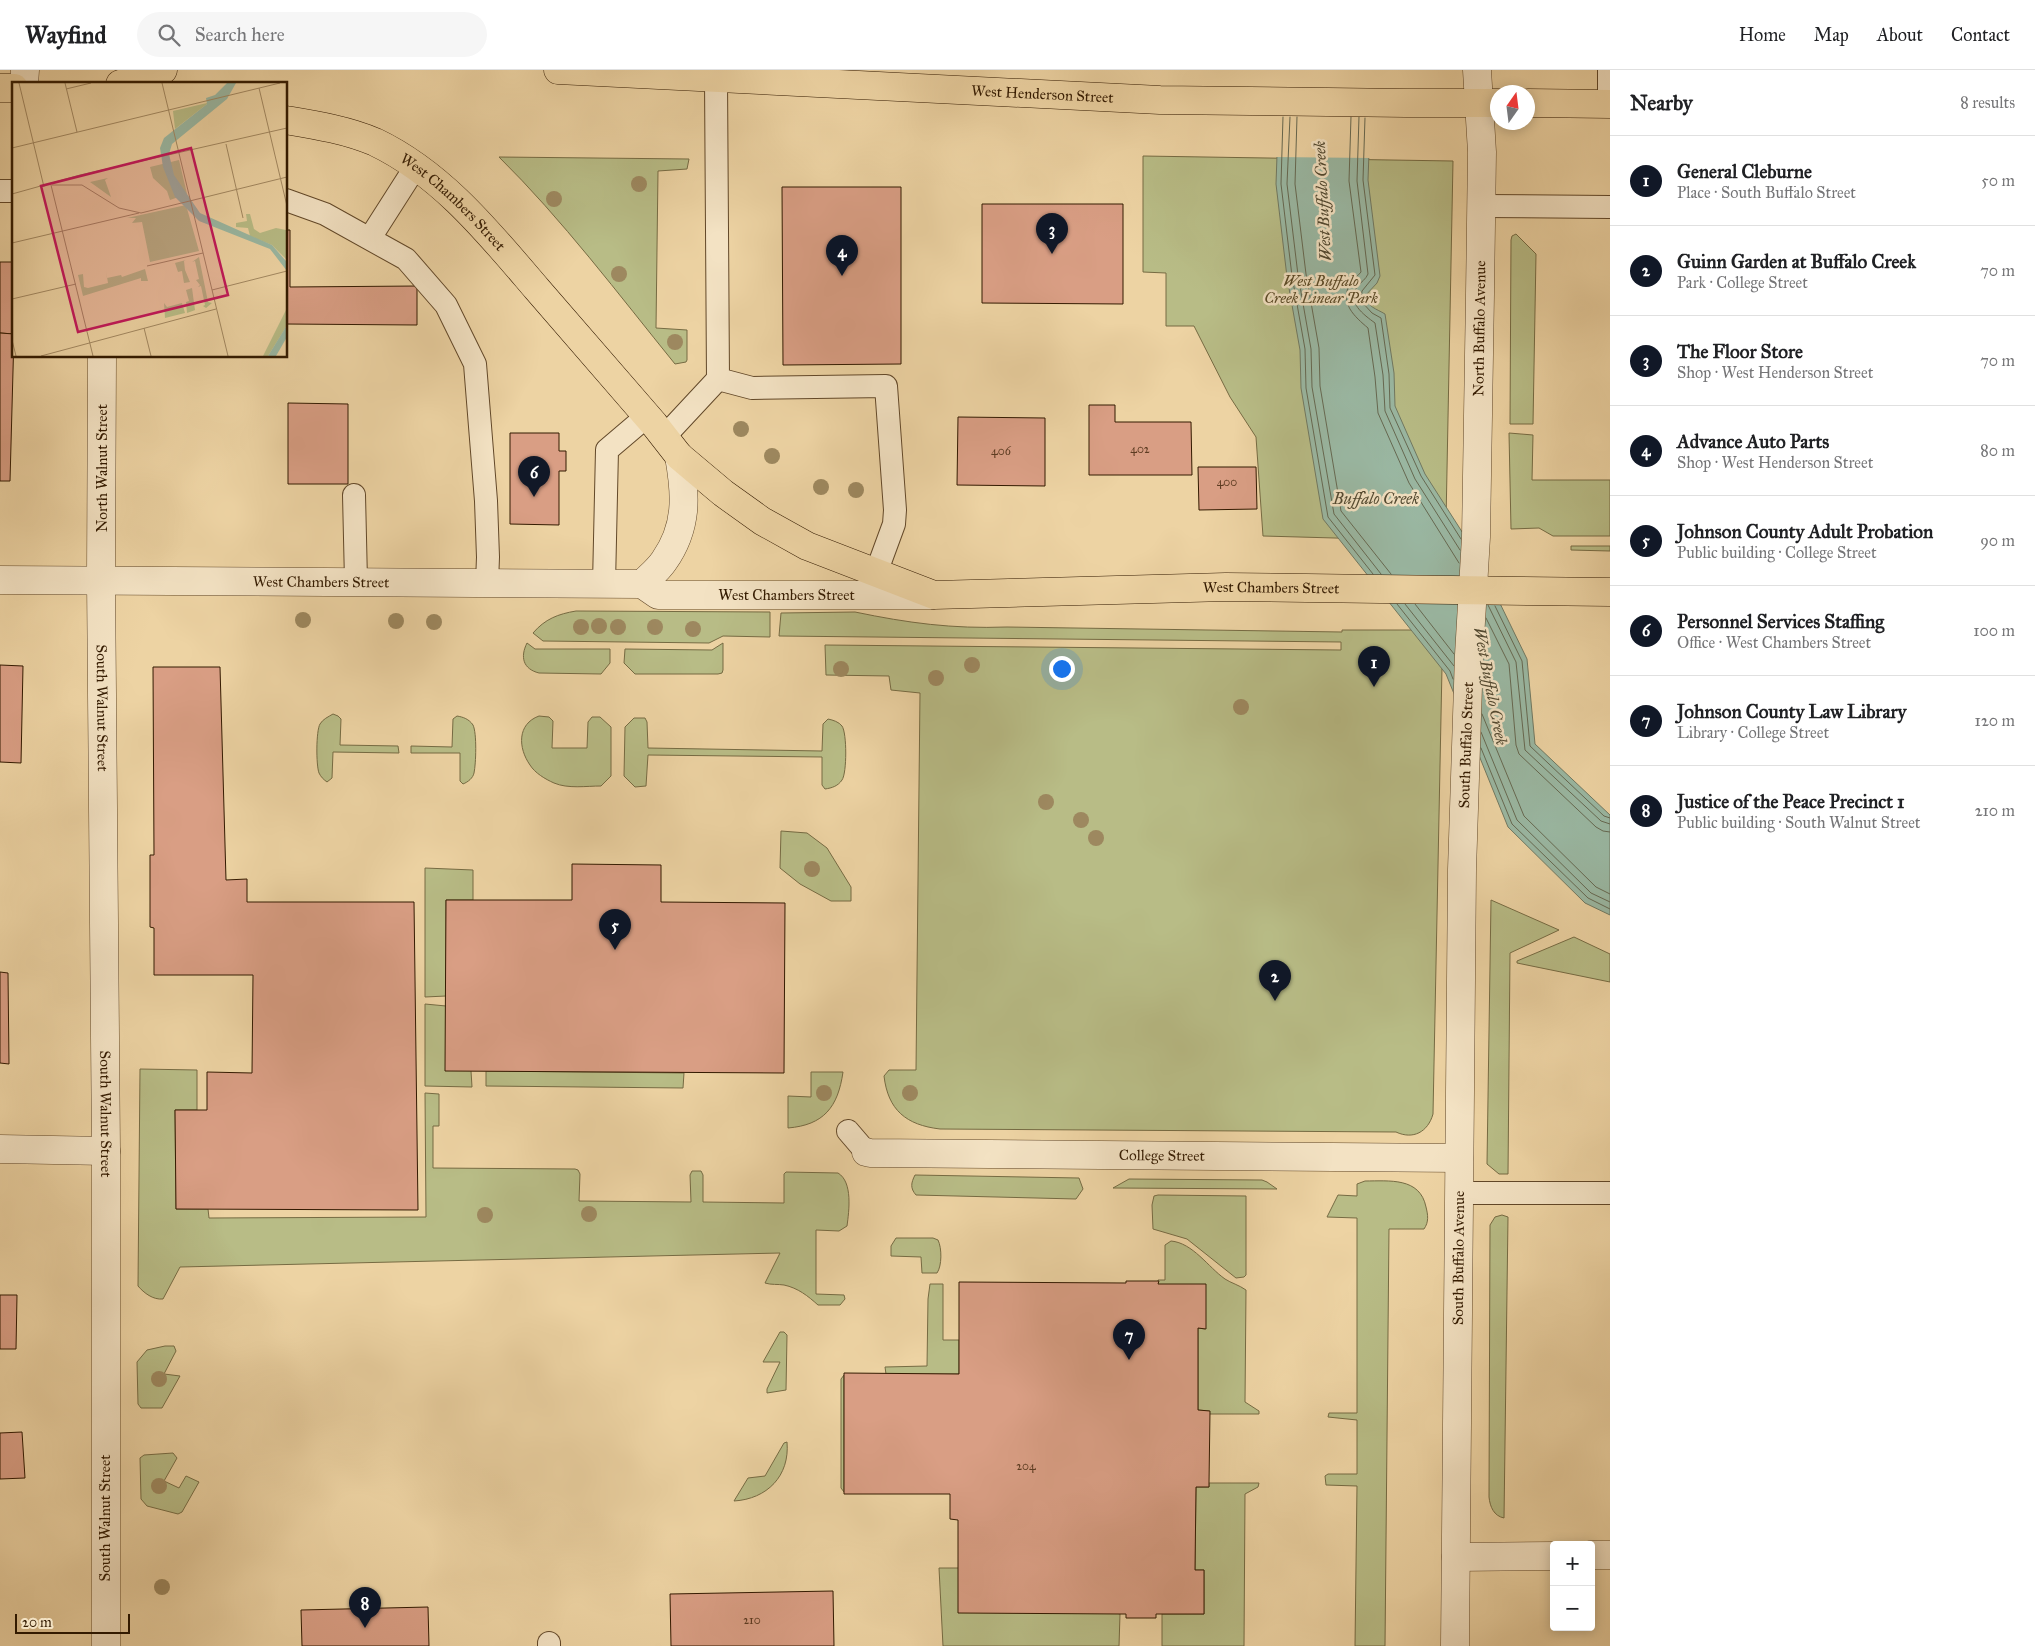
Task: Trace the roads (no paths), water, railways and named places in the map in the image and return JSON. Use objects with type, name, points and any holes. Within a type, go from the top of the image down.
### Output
[{"type":"main road","points":[[126,82],[163,70]]},
{"type":"main road","name":"West Henderson Street","points":[[558,70],[716,79],[783,75],[1160,100],[1488,103]]},
{"type":"main road","points":[[1535,103],[1610,104]]},
{"type":"main road","name":"West Chambers Street","points":[[288,120],[326,127],[373,142],[416,166],[447,191],[484,227],[672,446],[723,493],[762,521],[807,546],[934,594],[1226,587],[1504,589],[1610,592]]},
{"type":"street","name":"North Buffalo Avenue","points":[[1473,589],[1476,537],[1482,152],[1488,103],[1476,70]]},
{"type":"street","name":"North Walnut Street","points":[[101,580],[102,358]]},
{"type":"street","name":"West Chambers Street","points":[[642,584],[664,562],[680,530],[684,516],[685,488],[672,446]]},
{"type":"street","name":"West Chambers Street","points":[[0,580],[642,584],[658,595],[934,594]]},
{"type":"street","name":"South Walnut Street","points":[[101,580],[106,1151],[106,1646]]},
{"type":"street","name":"South Buffalo Street","points":[[1462,870],[1473,589]]},
{"type":"street","name":"South Buffalo Avenue","points":[[1455,1646],[1462,870]]},
{"type":"street","points":[[0,1149],[106,1151]]},
{"type":"street","name":"College Street","points":[[866,1152],[1305,1158],[1459,1158]]},
{"type":"street","points":[[1595,1555],[1610,1555]]},
{"type":"street","points":[[1456,1556],[1550,1556]]},
{"type":"lane","points":[[1609,70],[1610,104]]},
{"type":"lane","points":[[672,446],[718,380],[716,79]]},
{"type":"lane","points":[[370,238],[416,166]]},
{"type":"lane","points":[[288,201],[325,214],[406,259],[446,305],[475,364],[486,501],[488,583]]},
{"type":"lane","points":[[1481,206],[1610,208]]},
{"type":"lane","points":[[718,380],[752,388],[886,386],[895,510],[894,524],[876,573]]},
{"type":"lane","points":[[604,584],[607,450],[647,416]]},
{"type":"lane","points":[[354,495],[356,581]]},
{"type":"lane","points":[[848,1131],[866,1152]]},
{"type":"lane","points":[[1458,1193],[1610,1193]]},
{"type":"water","name":"Buffalo Creek","points":[[1280,70],[1372,70],[1368,180],[1380,276],[1377,283],[1365,296],[1370,305],[1385,314],[1394,373],[1395,406],[1425,474],[1475,552],[1527,659],[1535,744],[1610,815],[1610,915],[1585,903],[1508,827],[1446,674],[1323,519],[1301,388],[1300,350],[1287,277],[1276,184]]},
{"type":"place","name":"The Floor Store","points":[[1052,254]]},
{"type":"place","name":"Advance Auto Parts","points":[[842,276]]},
{"type":"place","name":"Personnel Services Staffing","points":[[534,497]]},
{"type":"place","name":"General Cleburne","points":[[1374,687]]},
{"type":"place","name":"Johnson County Adult Probation","points":[[615,950]]},
{"type":"place","name":"Guinn Garden at Buffalo Creek","points":[[1275,1001]]},
{"type":"place","name":"Johnson County Law Library","points":[[1129,1360]]},
{"type":"place","name":"Justice of the Peace Precinct 1","points":[[365,1628]]},
{"type":"water label","name":"West Buffalo Creek","points":[[1322,201]]},
{"type":"water label","name":"West Buffalo Creek","points":[[1491,686]]},
{"type":"park label","name":"West Buffalo Creek Linear Park","points":[[1321,290]]}]
